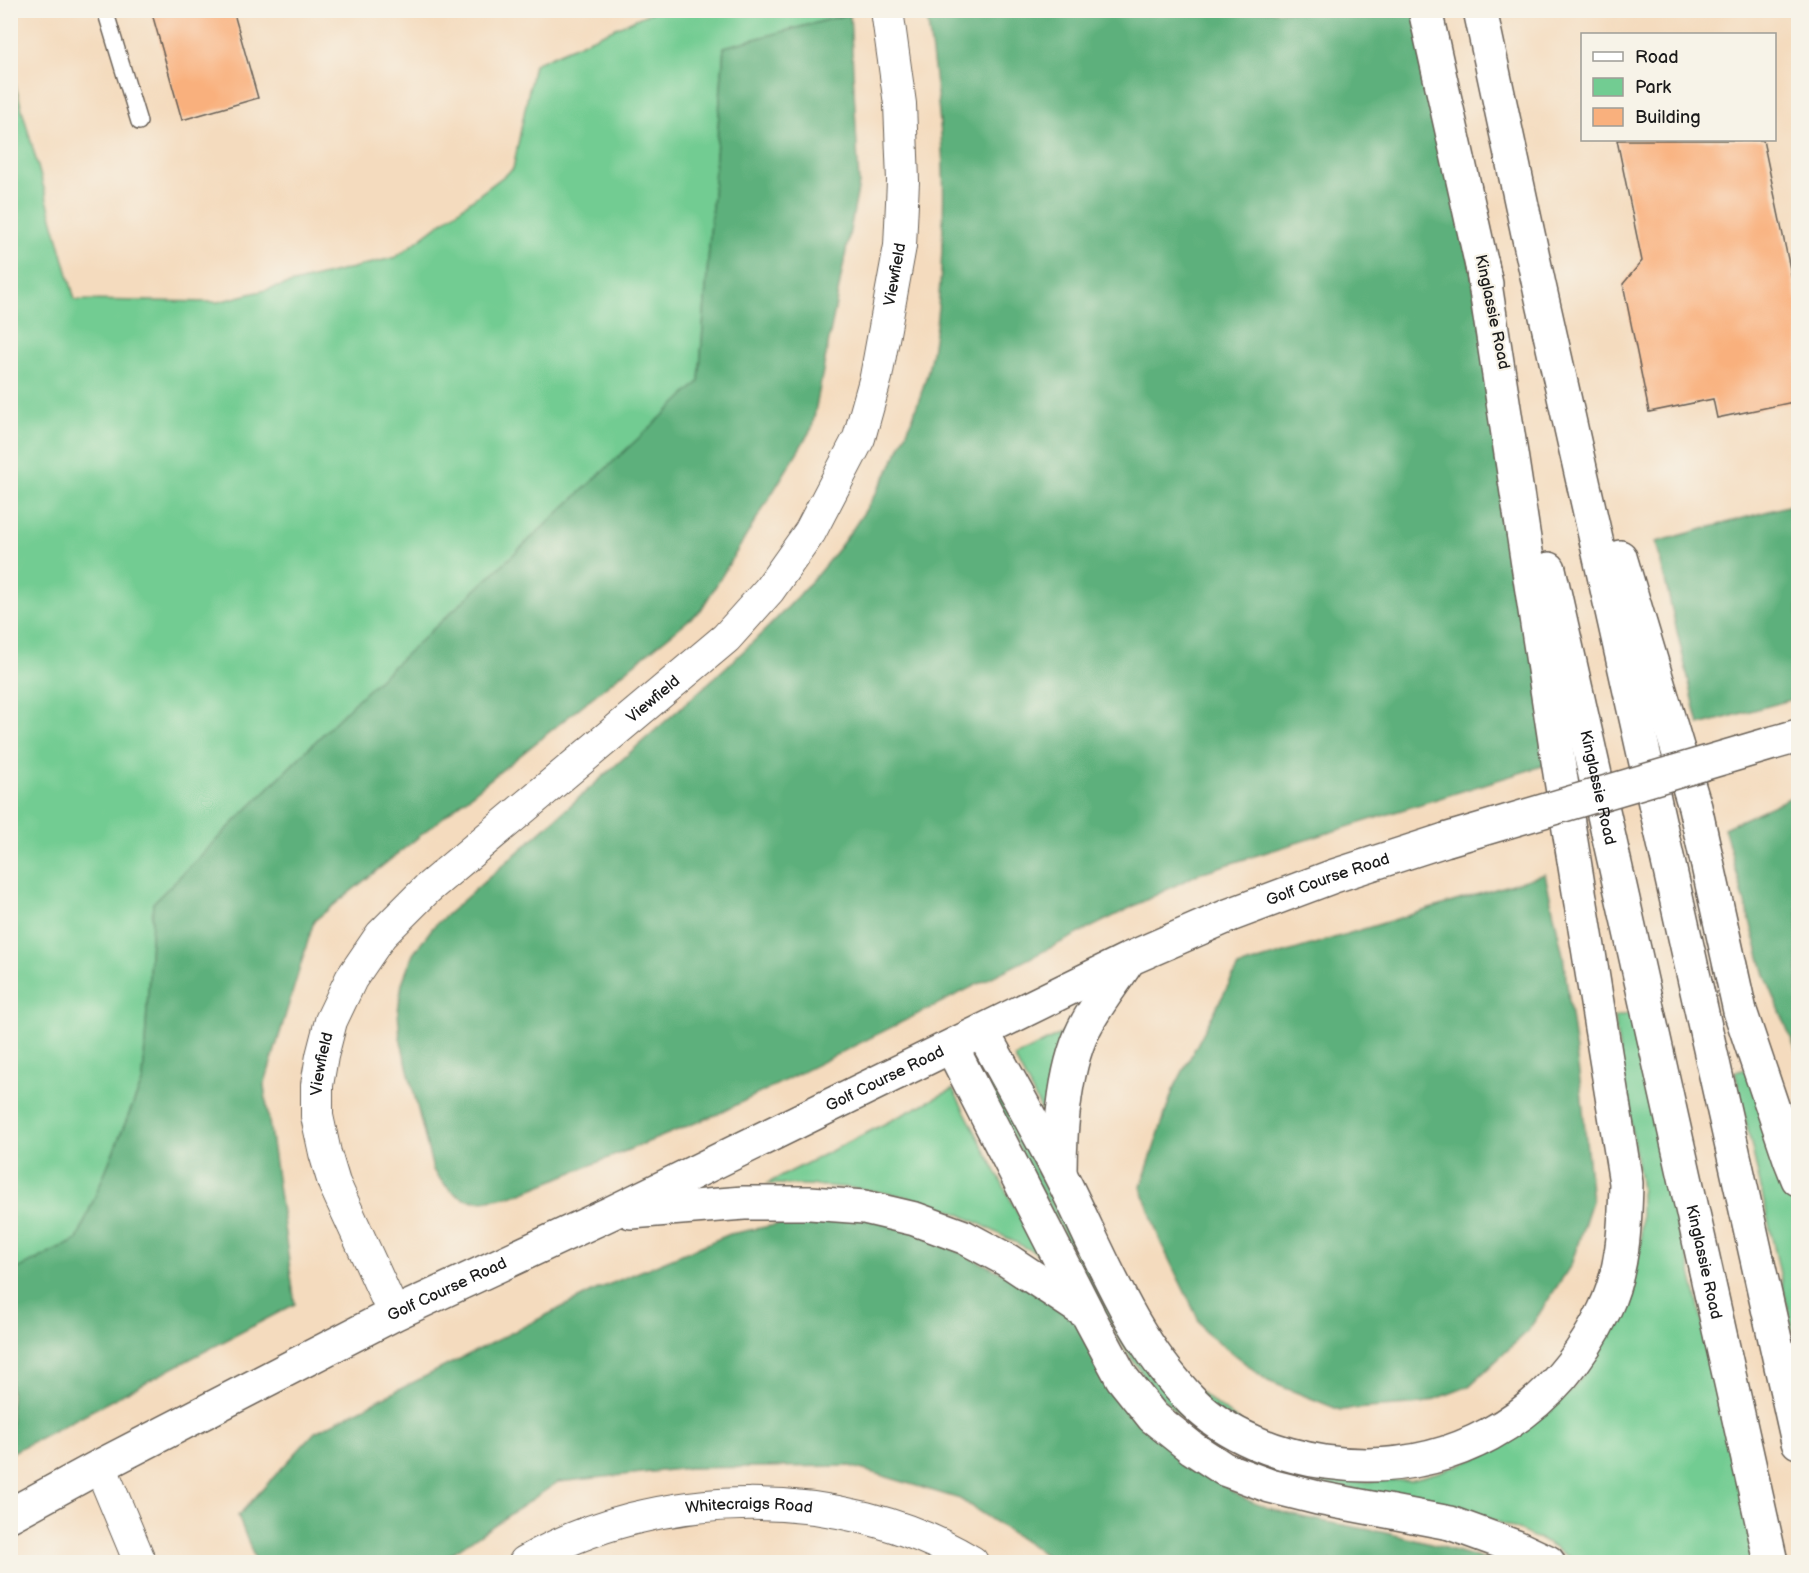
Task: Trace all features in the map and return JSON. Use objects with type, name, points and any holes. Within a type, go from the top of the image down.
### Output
[{"type":"main road","name":"Kinglassie Road","points":[[1425,10],[1676,1145],[1771,1563]]},
{"type":"main road","points":[[1480,10],[1539,285],[1798,1442]]},
{"type":"main road","points":[[983,1033],[1060,1174],[1145,1344],[1193,1402],[1222,1426],[1269,1448],[1303,1458],[1351,1465],[1395,1465],[1438,1457],[1479,1441],[1521,1414],[1554,1386],[1579,1354],[1605,1310],[1619,1267],[1625,1224],[1626,1183],[1558,761],[1482,264]]},
{"type":"main road","points":[[1539,285],[1695,807],[1740,1011],[1798,1179]]},
{"type":"main road","name":"Golf Course Road","points":[[10,1515],[394,1314],[611,1213],[1129,960],[1230,915],[1334,876],[1445,840],[1790,740]]},
{"type":"main road","points":[[1060,1174],[1060,1132],[1074,1055],[1086,1024],[1129,960]]},
{"type":"main road","points":[[952,1048],[1122,1378],[1153,1417],[1192,1448],[1224,1469],[1270,1486],[1318,1498],[1450,1522],[1516,1547],[1548,1563]]},
{"type":"main road","points":[[611,1213],[744,1203],[810,1203],[864,1207],[915,1219],[964,1237],[1007,1260],[1087,1313]]},
{"type":"street","name":"Viewfield","points":[[394,1314],[334,1183],[317,1116],[317,1085],[331,1021],[351,979],[381,934],[427,889],[726,638],[769,590],[810,532],[859,438],[876,377],[900,246],[903,181],[900,104],[887,10]]},
{"type":"street","points":[[100,1466],[140,1563]]},
{"type":"street","name":"Whitecraigs Road","points":[[525,1563],[612,1524],[680,1508],[749,1504],[820,1509],[889,1524],[951,1550],[972,1563]]},
{"type":"lane","points":[[105,10],[139,122]]},
{"type":"green space","points":[[849,10],[850,14],[724,47],[699,382],[153,903],[143,1080],[77,1240],[11,1272],[10,66],[75,300],[218,302],[396,257],[513,169],[534,64],[654,11]]},
{"type":"green space","points":[[926,11],[1425,11],[1558,761],[1200,873],[720,1113],[519,1194],[480,1201],[461,1198],[443,1183],[433,1170],[400,1038],[398,1011],[402,983],[413,954],[433,927],[689,701],[775,620],[814,578],[849,534],[881,486],[907,433],[927,374],[933,348],[942,239],[941,132]]},
{"type":"green space","points":[[850,14],[859,184],[812,428],[701,610],[314,921],[264,1086],[295,1304],[11,1453],[11,1272],[77,1240],[143,1080],[153,903],[361,696],[699,382],[724,47]]},
{"type":"green space","points":[[1798,503],[1798,698],[1699,725],[1656,542]]},
{"type":"green space","points":[[1798,794],[1798,1055],[1765,975],[1724,828]]},
{"type":"green space","points":[[1545,874],[1563,955],[1581,1089],[1592,1201],[1571,1265],[1528,1331],[1469,1386],[1423,1404],[1340,1410],[1268,1381],[1204,1331],[1160,1241],[1141,1187],[1173,1090],[1238,967]]},
{"type":"green space","points":[[1632,1013],[1757,1562],[1583,1563],[1525,1533],[1478,1515],[1418,1500],[1310,1482],[1278,1473],[1222,1447],[1197,1431],[1175,1411],[1135,1364],[1117,1336],[987,1087],[992,1084],[1122,1333],[1310,1475],[1350,1482],[1410,1480],[1477,1458],[1548,1412],[1571,1390],[1592,1363],[1635,1269],[1641,1241],[1641,1189],[1614,1017]]},
{"type":"green space","points":[[1069,1030],[1057,1059],[1047,1109],[1043,1113],[1014,1057]]},
{"type":"green space","points":[[1750,1068],[1798,1215],[1798,1354],[1735,1072]]},
{"type":"green space","points":[[953,1089],[1039,1254],[965,1216],[918,1200],[854,1188],[766,1184]]},
{"type":"green space","points":[[864,1207],[1087,1313],[1122,1378],[1224,1469],[1228,1489],[1262,1506],[1282,1512],[1399,1536],[1492,1562],[1056,1562],[960,1499],[850,1466],[689,1468],[558,1482],[439,1562],[256,1562],[238,1516],[315,1432],[598,1289],[730,1234]]},
{"type":"building","points":[[151,10],[233,10],[258,98],[182,120]]},
{"type":"building","points":[[1617,141],[1763,141],[1798,307],[1798,401],[1717,418],[1713,399],[1649,412],[1623,284],[1642,261]]}]
